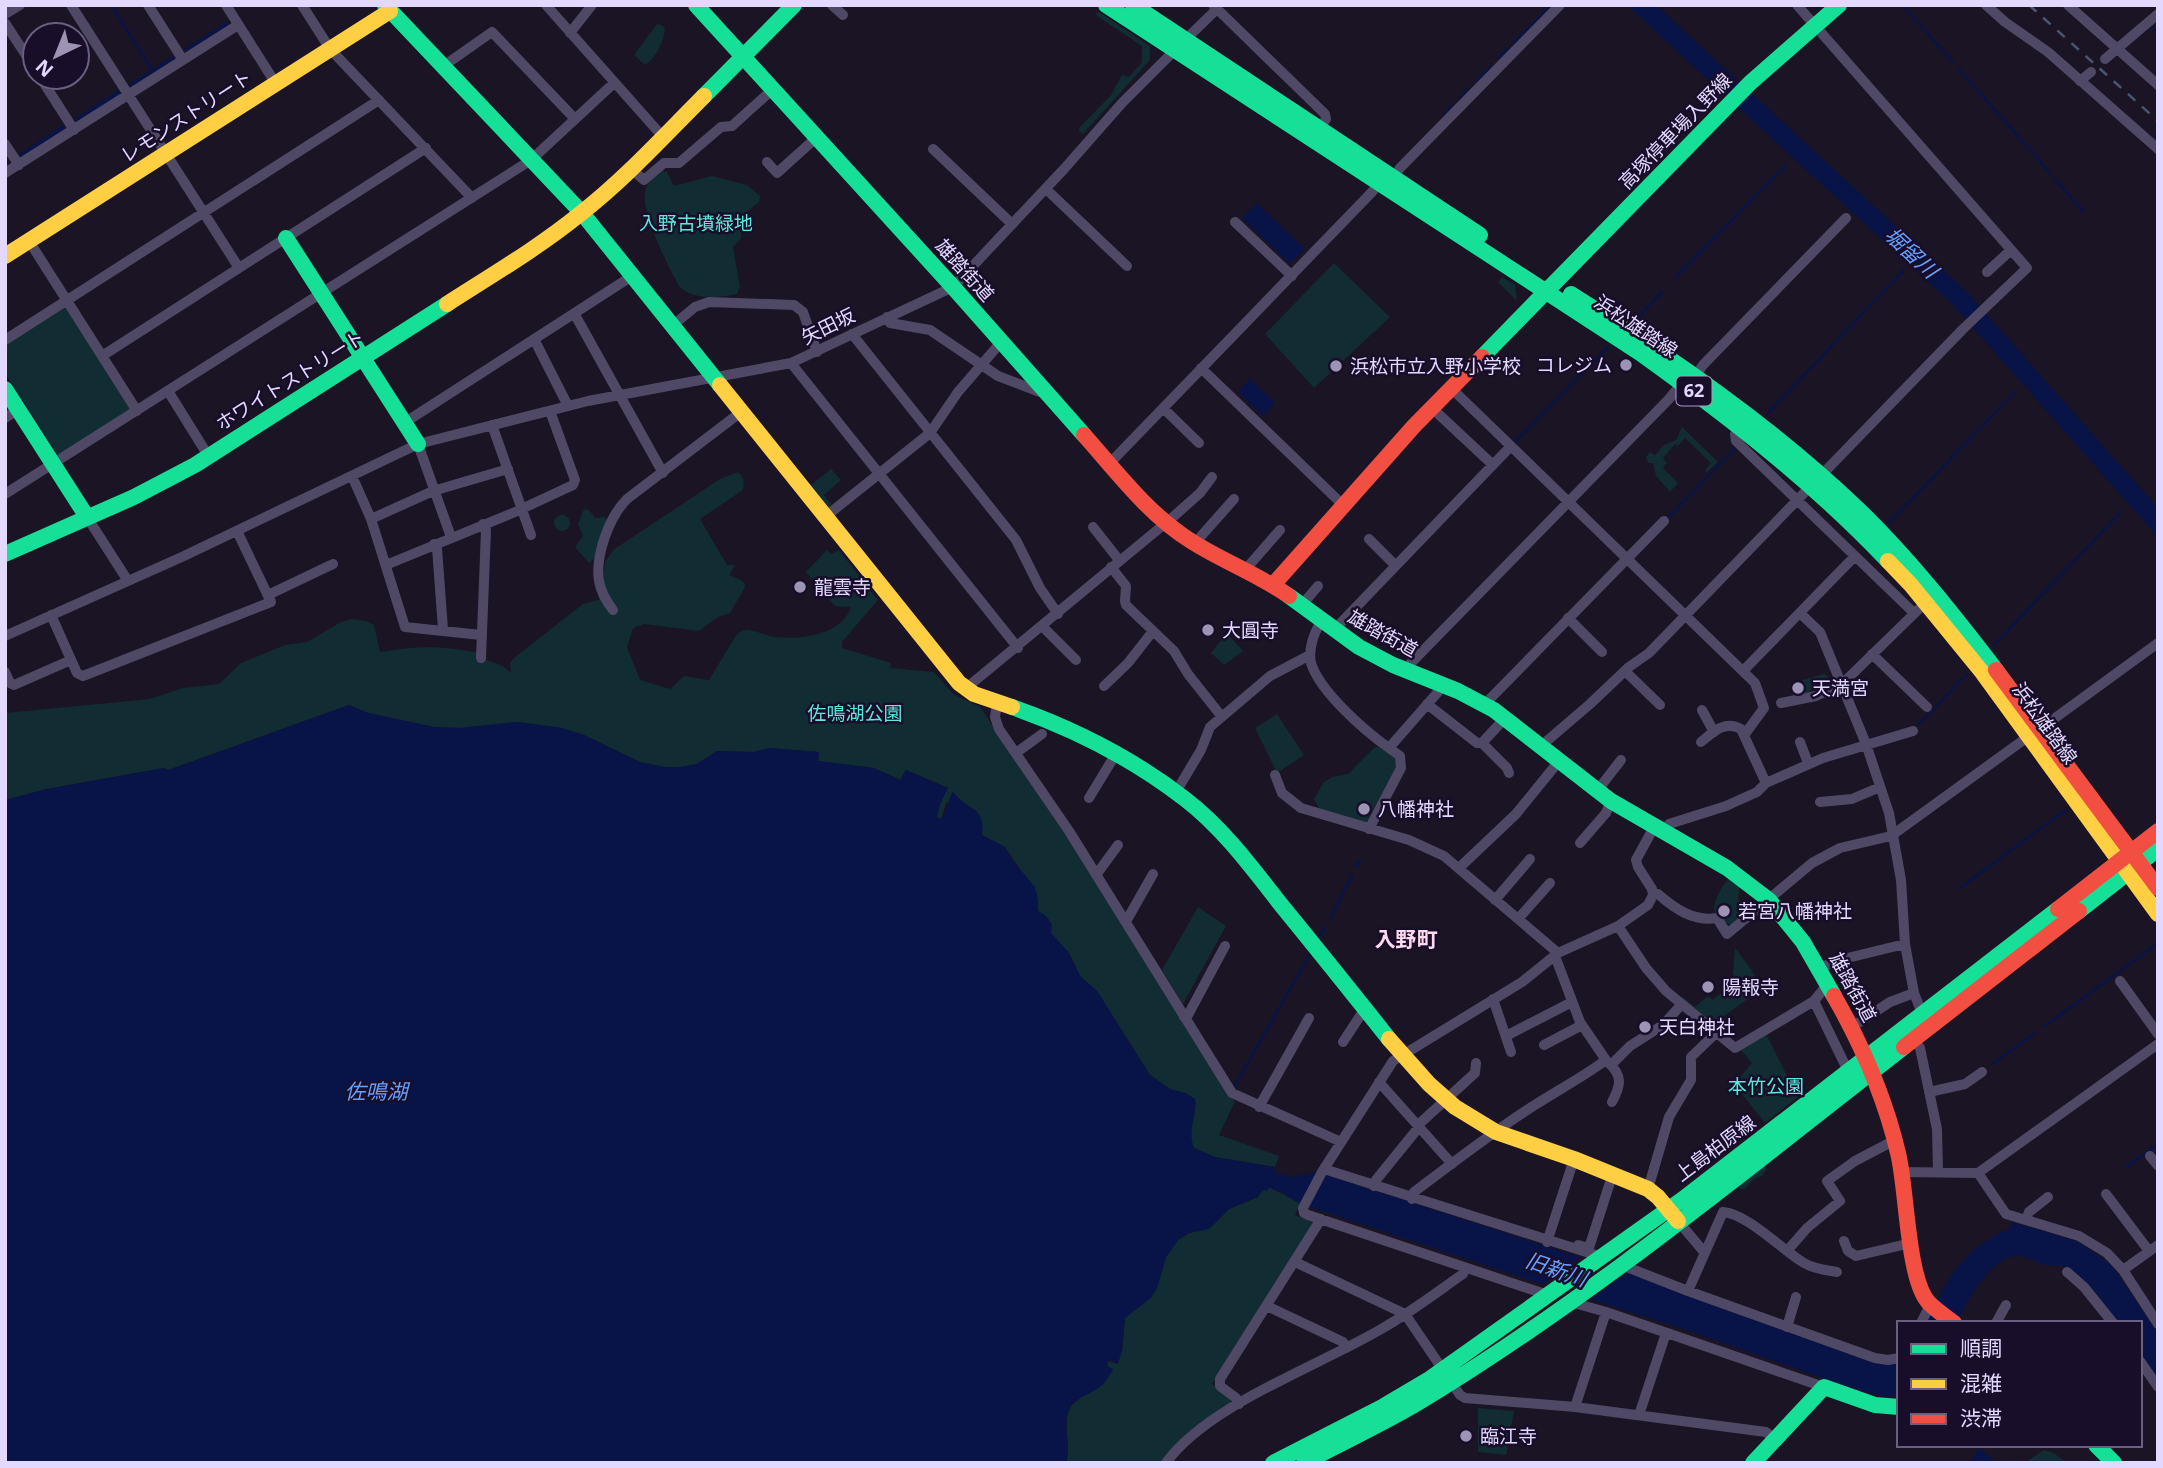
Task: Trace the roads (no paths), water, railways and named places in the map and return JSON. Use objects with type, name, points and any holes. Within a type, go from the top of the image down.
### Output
[{"type":"street","points":[[5,14],[20,5]]},
{"type":"street","points":[[71,5],[239,268]]},
{"type":"street","points":[[148,5],[183,60]]},
{"type":"street","points":[[226,5],[276,84]]},
{"type":"street","points":[[302,5],[330,49],[472,198]]},
{"type":"street","points":[[546,5],[663,137]]},
{"type":"street","points":[[570,33],[592,5]]},
{"type":"street","name":"雄踏街道","points":[[696,5],[1002,341],[1145,504],[1166,523],[1195,543],[1273,585],[1370,654],[1485,704],[1506,717],[1611,801],[1727,868],[1769,900],[1796,932],[1819,969],[1852,1027],[1869,1066],[1895,1140],[1917,1283],[1931,1306],[1951,1321]]},
{"type":"street","name":"ホワイトストリート","points":[[5,554],[149,490],[209,457],[496,274],[582,213],[631,169],[794,5]]},
{"type":"street","points":[[832,5],[843,15]]},
{"type":"street","name":"浜松雄踏線","points":[[1106,5],[1180,45],[1320,129],[1386,180]]},
{"type":"street","name":"浜松雄踏線","points":[[1133,5],[1180,45],[1689,379],[1760,422],[1868,539],[1920,608],[1965,650],[2034,733]]},
{"type":"street","points":[[1110,463],[1373,192],[1400,168],[1560,5]]},
{"type":"street","points":[[1541,746],[1649,653],[1965,327],[2027,268],[1797,5]]},
{"type":"street","name":"高塚停車場入野線","points":[[1273,585],[1402,438],[1750,83],[1839,5]]},
{"type":"street","points":[[1986,5],[2048,52],[2158,149]]},
{"type":"street","points":[[2068,5],[2158,85]]},
{"type":"street","points":[[953,287],[1046,189],[1122,103],[1218,7],[1325,114],[1320,129]]},
{"type":"street","points":[[388,8],[582,213],[965,689],[1059,724],[1117,752],[1176,792],[1233,845],[1402,1055],[1446,1100],[1496,1132],[1574,1158],[1648,1189],[1704,1252]]},
{"type":"street","name":"レモンストリート","points":[[5,256],[276,84],[388,8]]},
{"type":"street","points":[[2105,59],[2158,14]]},
{"type":"street","points":[[5,23],[21,48]]},
{"type":"street","points":[[5,173],[238,25]]},
{"type":"street","points":[[442,66],[492,32],[575,119]]},
{"type":"street","points":[[2080,81],[2091,72]]},
{"type":"street","points":[[5,494],[531,160],[614,83]]},
{"type":"street","points":[[631,169],[644,180],[664,163],[679,163],[721,127],[732,126],[773,89]]},
{"type":"street","points":[[49,91],[74,130]]},
{"type":"street","points":[[5,340],[379,100]]},
{"type":"street","points":[[767,162],[777,173],[817,137]]},
{"type":"street","points":[[5,144],[19,165]]},
{"type":"street","points":[[102,356],[426,148]]},
{"type":"street","points":[[933,149],[1012,224]]},
{"type":"street","points":[[1046,189],[1127,266]]},
{"type":"street","points":[[1408,672],[1410,664],[1846,218]]},
{"type":"street","points":[[1235,222],[1292,276]]},
{"type":"street","points":[[286,239],[418,444],[450,537]]},
{"type":"street","points":[[29,241],[137,411]]},
{"type":"street","points":[[1987,272],[2011,250]]},
{"type":"street","points":[[404,423],[632,276]]},
{"type":"street","name":"矢田坂","points":[[5,636],[237,531],[418,444],[568,406],[791,363],[953,287]]},
{"type":"street","points":[[672,326],[695,307],[709,302],[794,305],[803,312],[817,352]]},
{"type":"street","points":[[575,313],[663,474]]},
{"type":"street","points":[[887,317],[890,323],[930,330],[979,365],[1023,387],[1040,392],[1044,388]]},
{"type":"street","points":[[852,334],[1016,540],[1040,588],[1058,614]]},
{"type":"street","points":[[534,340],[568,406]]},
{"type":"street","points":[[825,517],[930,433],[979,365],[1002,341]]},
{"type":"street","points":[[791,363],[1018,648]]},
{"type":"street","points":[[1201,368],[1343,505]]},
{"type":"street","name":"浜松雄踏線","points":[[1689,379],[1741,426],[1871,522],[1923,578],[1967,632],[2034,733],[2130,863],[2158,914]]},
{"type":"street","points":[[1451,388],[1755,683],[1764,708],[1745,734]]},
{"type":"street","points":[[5,389],[12,414],[53,464],[128,581]]},
{"type":"street","points":[[168,391],[209,457]]},
{"type":"street","points":[[1163,408],[1199,443]]},
{"type":"street","points":[[1432,408],[1493,465]]},
{"type":"street","points":[[386,565],[573,485],[575,480],[550,411]]},
{"type":"street","points":[[613,610],[599,581],[600,559],[616,512],[626,499],[663,474],[741,412]]},
{"type":"street","points":[[492,425],[531,535]]},
{"type":"street","points":[[1741,426],[1735,434],[1735,441],[1855,556],[1920,608],[1841,685],[1816,696],[1781,703]]},
{"type":"street","points":[[1369,829],[1402,762],[1400,756],[1370,735],[1340,705],[1315,671],[1310,655],[1316,628],[1328,625],[1395,565],[1511,446]]},
{"type":"street","points":[[371,519],[433,491],[508,470]]},
{"type":"street","points":[[352,476],[371,519],[405,627],[481,635]]},
{"type":"street","points":[[965,689],[1018,648],[1115,563],[1166,523],[1200,493],[1212,477]]},
{"type":"street","points":[[1195,543],[1234,499]]},
{"type":"street","points":[[1485,704],[1664,522]]},
{"type":"street","points":[[481,658],[486,530],[484,524]]},
{"type":"street","points":[[1093,527],[1126,586],[1126,605],[1174,651],[1188,674],[1222,717]]},
{"type":"street","points":[[1245,570],[1280,530]]},
{"type":"street","points":[[51,615],[77,673],[83,676],[271,602],[237,531]]},
{"type":"street","points":[[1369,539],[1395,565]]},
{"type":"street","points":[[434,544],[437,548],[443,629]]},
{"type":"street","points":[[1743,671],[1855,556]]},
{"type":"street","points":[[268,595],[333,564]]},
{"type":"street","points":[[1301,606],[1318,586]]},
{"type":"street","points":[[1800,612],[1820,632],[1866,744],[1889,813],[1901,880],[1905,944],[1914,993],[1923,1016]]},
{"type":"street","points":[[1568,618],[1602,652]]},
{"type":"street","points":[[1043,627],[1076,660]]},
{"type":"street","points":[[1104,686],[1128,663],[1153,631]]},
{"type":"street","points":[[1653,895],[1658,894],[1679,910],[1698,919],[1717,918],[1727,934],[1801,870],[1821,857],[1851,844],[1891,836],[2158,643]]},
{"type":"street","points":[[1872,654],[1927,706]]},
{"type":"street","points":[[1176,792],[1201,750],[1206,733],[1270,676],[1310,655]]},
{"type":"street","points":[[5,672],[10,684],[14,685],[71,660]]},
{"type":"street","points":[[1625,671],[1660,705]]},
{"type":"street","points":[[1389,748],[1438,692],[1441,685]]},
{"type":"street","points":[[997,703],[996,723],[1096,875],[1232,1093],[1341,1142]]},
{"type":"street","points":[[1427,704],[1477,743],[1482,743],[1509,773]]},
{"type":"street","points":[[1702,710],[1714,732]]},
{"type":"street","points":[[1482,743],[1506,717]]},
{"type":"street","points":[[1701,742],[1729,725],[1736,726],[1745,734],[1766,783]]},
{"type":"street","points":[[1897,1407],[1875,1405],[1560,1296],[1465,1268],[1306,1214],[1303,1210],[1323,1171],[1393,1061],[1522,982],[1556,955],[1618,926],[1640,912],[1651,901],[1653,895],[1636,860],[1659,830],[1669,824],[1726,806],[1808,763],[1913,732]]},
{"type":"street","points":[[1016,753],[1042,734]]},
{"type":"street","points":[[1800,742],[1808,763]]},
{"type":"street","points":[[1089,798],[1117,752]]},
{"type":"street","points":[[1597,791],[1621,760]]},
{"type":"street","points":[[1459,868],[1517,814],[1559,761]]},
{"type":"street","points":[[1275,775],[1283,793],[1294,804],[1409,839],[1444,856],[1556,955],[1582,1025],[1618,1072],[1620,1081],[1612,1102]]},
{"type":"street","points":[[1820,802],[1852,799],[1880,788]]},
{"type":"street","points":[[1580,843],[1606,813],[1611,801]]},
{"type":"street","name":"上島柏原線","points":[[1673,1215],[1849,1073],[1869,1066],[1914,1040],[2130,863],[2158,831]]},
{"type":"street","points":[[1096,875],[1118,845]]},
{"type":"street","name":"上島柏原線","points":[[1304,1463],[1388,1420],[1609,1262],[1869,1066],[1923,1016],[2130,863],[2158,849]]},
{"type":"street","points":[[1495,900],[1530,859]]},
{"type":"street","name":"浜松雄踏線","points":[[2130,863],[2158,888]]},
{"type":"street","points":[[1124,920],[1128,918],[1153,874]]},
{"type":"street","points":[[1518,919],[1550,883]]},
{"type":"street","points":[[1618,926],[1652,976],[1681,1005],[1735,1048],[1814,1001],[1827,985]]},
{"type":"street","points":[[1819,969],[1835,961],[1905,944]]},
{"type":"street","points":[[1184,1017],[1188,1015],[1225,946]]},
{"type":"street","points":[[2120,981],[2158,1034]]},
{"type":"street","points":[[1852,1027],[1890,1002],[1914,993]]},
{"type":"street","points":[[1493,999],[1511,1052]]},
{"type":"street","points":[[1814,1001],[1849,1073]]},
{"type":"street","points":[[1506,1036],[1572,1002]]},
{"type":"street","points":[[1412,1199],[1414,1192],[1525,1111],[1609,1063],[1670,1018],[1681,1005]]},
{"type":"street","points":[[1343,1042],[1366,1011]]},
{"type":"street","points":[[1259,1107],[1309,1018]]},
{"type":"street","points":[[1544,1045],[1582,1025]]},
{"type":"street","points":[[1648,1189],[1669,1117],[1691,1080],[1691,1057],[1716,1033]]},
{"type":"street","points":[[1914,1040],[1920,1048],[1937,1129],[1938,1171]]},
{"type":"street","points":[[1902,1172],[1978,1174],[2158,1044]]},
{"type":"street","points":[[1374,1186],[1418,1126],[1475,1073],[1476,1063]]},
{"type":"street","points":[[1929,1092],[1965,1084],[1982,1072]]},
{"type":"street","points":[[1379,1082],[1452,1164]]},
{"type":"street","points":[[1787,1251],[1807,1228],[1840,1201],[1827,1181],[1855,1161],[1895,1140]]},
{"type":"street","points":[[2150,1156],[2158,1166]]},
{"type":"street","points":[[1548,1239],[1574,1158]]},
{"type":"street","points":[[1323,1171],[1548,1239],[1589,1248],[1613,1173]]},
{"type":"street","points":[[1978,1174],[2006,1214],[2089,1241],[2107,1253],[2123,1270],[2158,1324]]},
{"type":"street","points":[[2106,1194],[2153,1248],[2123,1270]]},
{"type":"street","points":[[2026,1220],[2029,1212],[2048,1197]]},
{"type":"street","points":[[1688,1292],[1723,1212],[1729,1212],[1756,1228],[1811,1267],[1837,1272]]},
{"type":"street","points":[[1240,1404],[1220,1387],[1220,1379],[1321,1219]]},
{"type":"street","points":[[1548,1239],[1875,1358],[1897,1358]]},
{"type":"street","points":[[1844,1241],[1848,1251],[1856,1256],[1911,1243]]},
{"type":"street","points":[[1294,1262],[1405,1314],[1465,1398],[1575,1407],[1766,1432],[1775,1440]]},
{"type":"street","points":[[1166,1463],[1189,1437],[1240,1404],[1405,1314],[1463,1274],[1465,1268]]},
{"type":"street","points":[[2067,1272],[2092,1296],[2111,1321]]},
{"type":"street","points":[[1787,1327],[1796,1297]]},
{"type":"street","points":[[1267,1306],[1343,1342],[1346,1348]]},
{"type":"street","points":[[1922,1321],[1931,1306]]},
{"type":"street","points":[[1997,1321],[2006,1306]]},
{"type":"street","points":[[1575,1407],[1606,1312]]},
{"type":"street","points":[[1639,1416],[1666,1333]]},
{"type":"street","points":[[2142,1365],[2158,1387]]},
{"type":"street","name":"上島柏原線","points":[[1273,1463],[1447,1376]]},
{"type":"street","points":[[1753,1463],[1824,1387]]},
{"type":"street","points":[[2098,1447],[2114,1463]]},
{"type":"water","name":"堀留川","points":[[1627,5],[1656,5],[1967,292],[2158,508],[2158,537],[1953,305]]},
{"type":"water","points":[[228,21],[230,24],[186,52],[184,49]]},
{"type":"water","points":[[173,56],[175,59],[131,87],[129,84]]},
{"type":"water","points":[[118,90],[121,94],[76,122],[74,119]]},
{"type":"water","points":[[63,125],[66,129],[21,157],[19,154]]},
{"type":"water","points":[[1257,203],[1305,249],[1290,264],[1242,218]]},
{"type":"water","points":[[1250,379],[1275,403],[1263,416],[1238,392]]},
{"type":"water","name":"佐鳴湖","points":[[349,705],[368,713],[434,727],[460,728],[518,722],[562,728],[584,735],[640,762],[665,767],[697,764],[717,751],[754,752],[770,748],[819,752],[818,761],[874,768],[900,780],[906,770],[948,788],[937,817],[941,819],[943,816],[953,791],[978,813],[982,835],[1005,847],[1035,887],[1038,911],[1049,920],[1051,933],[1069,953],[1080,976],[1097,991],[1150,1075],[1170,1089],[1186,1093],[1195,1099],[1191,1136],[1194,1148],[1215,1157],[1275,1167],[1274,1172],[1291,1177],[1318,1172],[1897,1360],[1897,1397],[1881,1396],[1842,1385],[1684,1329],[1301,1204],[1269,1187],[1258,1197],[1229,1209],[1209,1229],[1189,1233],[1178,1240],[1166,1257],[1157,1288],[1151,1298],[1125,1318],[1118,1364],[1108,1361],[1107,1366],[1113,1370],[1104,1382],[1071,1406],[1066,1424],[1066,1463],[5,1463],[5,800],[47,789],[164,768],[169,770]]},
{"type":"water","points":[[2011,1222],[2077,1241],[2111,1264],[2158,1333],[2158,1380],[2142,1358],[2142,1321],[2117,1321],[2089,1285],[2067,1268],[2046,1265],[2023,1257],[2006,1258],[1980,1282],[1959,1321],[1926,1321],[1935,1299],[1968,1255],[2011,1228]]},
{"type":"water","points":[[1979,1448],[1998,1463],[1969,1463]]},
{"type":"waterway","points":[[111,5],[152,70]]},
{"type":"waterway","points":[[1513,44],[1548,9]]},
{"type":"waterway","points":[[1906,9],[1953,62]]},
{"type":"waterway","points":[[2151,26],[2158,34]]},
{"type":"waterway","points":[[1499,58],[1508,49]]},
{"type":"waterway","points":[[1477,81],[1492,66]]},
{"type":"waterway","points":[[1959,69],[2050,173]]},
{"type":"waterway","points":[[1460,98],[1468,89]]},
{"type":"waterway","points":[[1445,114],[1453,106]]},
{"type":"waterway","points":[[1676,277],[1786,165]]},
{"type":"waterway","points":[[2054,178],[2084,212]]},
{"type":"waterway","name":"堀留川","points":[[1768,413],[1903,271]]},
{"type":"waterway","points":[[1635,320],[1662,292]]},
{"type":"waterway","points":[[1514,443],[1608,347]]},
{"type":"waterway","points":[[1889,523],[2016,391]]},
{"type":"waterway","points":[[1666,520],[1736,447]]},
{"type":"waterway","points":[[1995,644],[2122,511]]},
{"type":"waterway","points":[[1918,725],[1967,674]]},
{"type":"waterway","points":[[1960,888],[2066,810]]},
{"type":"waterway","points":[[1357,866],[1360,861]]},
{"type":"waterway","points":[[1330,919],[1353,874]]},
{"type":"waterway","points":[[1319,938],[1325,927]]},
{"type":"waterway","points":[[2045,1026],[2158,943]]},
{"type":"waterway","points":[[1234,1087],[1309,956]]},
{"type":"waterway","points":[[1994,1063],[2035,1033]]},
{"type":"waterway","points":[[2127,1167],[2158,1144]]},
{"type":"railway","points":[[2029,5],[2158,121]]},
{"type":"place","name":"コレジム","points":[[1626,365]]},
{"type":"place","name":"浜松市立入野小学校","points":[[1336,366]]},
{"type":"place","name":"龍雲寺","points":[[800,587]]},
{"type":"place","name":"大圓寺","points":[[1208,630]]},
{"type":"place","name":"天満宮","points":[[1798,688]]},
{"type":"place","name":"八幡神社","points":[[1364,809]]},
{"type":"place","name":"若宮八幡神社","points":[[1724,911]]},
{"type":"place","name":"陽報寺","points":[[1708,987]]},
{"type":"place","name":"天白神社","points":[[1645,1027]]},
{"type":"place","name":"臨江寺","points":[[1466,1436]]},
{"type":"district","name":"入野町","points":[[1406,940]]},
{"type":"park label","name":"入野古墳緑地","points":[[696,223]]},
{"type":"park label","name":"佐鳴湖公園","points":[[855,713]]},
{"type":"park label","name":"本竹公園","points":[[1766,1086]]},
{"type":"water label","name":"旧新川","points":[[1556,1270]]}]
